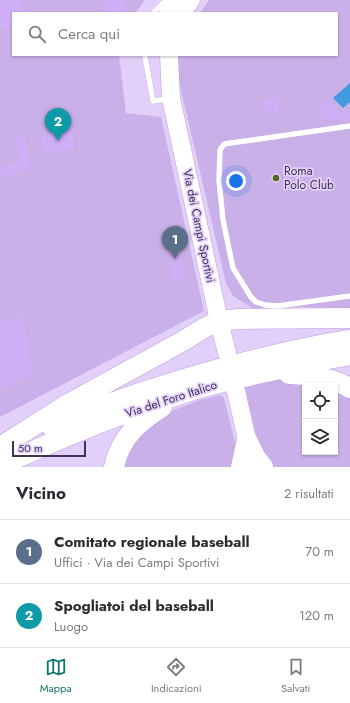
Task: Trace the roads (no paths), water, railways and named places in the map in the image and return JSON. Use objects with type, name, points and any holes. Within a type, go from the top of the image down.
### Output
[{"type":"highway","points":[[0,448],[68,404],[219,321],[238,319],[350,318]]},
{"type":"highway","name":"Via del Foro Italico","points":[[0,448],[92,410],[176,381],[251,361],[350,340]]},
{"type":"highway","name":"Via del Foro Italico","points":[[0,466],[32,454],[72,434],[190,391],[241,384],[291,366],[350,355]]},
{"type":"highway","points":[[241,384],[265,374],[313,375],[337,381],[350,388]]},
{"type":"highway","points":[[114,467],[115,459],[120,448],[131,431],[149,416],[190,391]]},
{"type":"highway","points":[[241,467],[247,440]]},
{"type":"highway","points":[[247,440],[256,458],[263,467]]},
{"type":"main road","points":[[169,12],[175,0]]},
{"type":"main road","points":[[183,12],[191,0]]},
{"type":"main road","name":"Via dei Campi Sportivi","points":[[166,56],[171,98],[227,354]]},
{"type":"main road","points":[[241,384],[247,440]]},
{"type":"lane","points":[[154,12],[166,0]]},
{"type":"lane","points":[[145,56],[153,101],[171,98]]},
{"type":"lane","points":[[350,126],[224,144],[220,150],[219,180],[223,220],[233,268],[251,297],[256,302],[264,305],[277,306],[350,296]]},
{"type":"water","points":[[350,83],[350,102],[343,108],[333,98]]},
{"type":"place","name":"Spogliatoi del baseball","points":[[58,141]]},
{"type":"place","name":"Roma Polo Club","points":[[276,178]]},
{"type":"place","name":"Comitato regionale baseball","points":[[175,259]]}]
